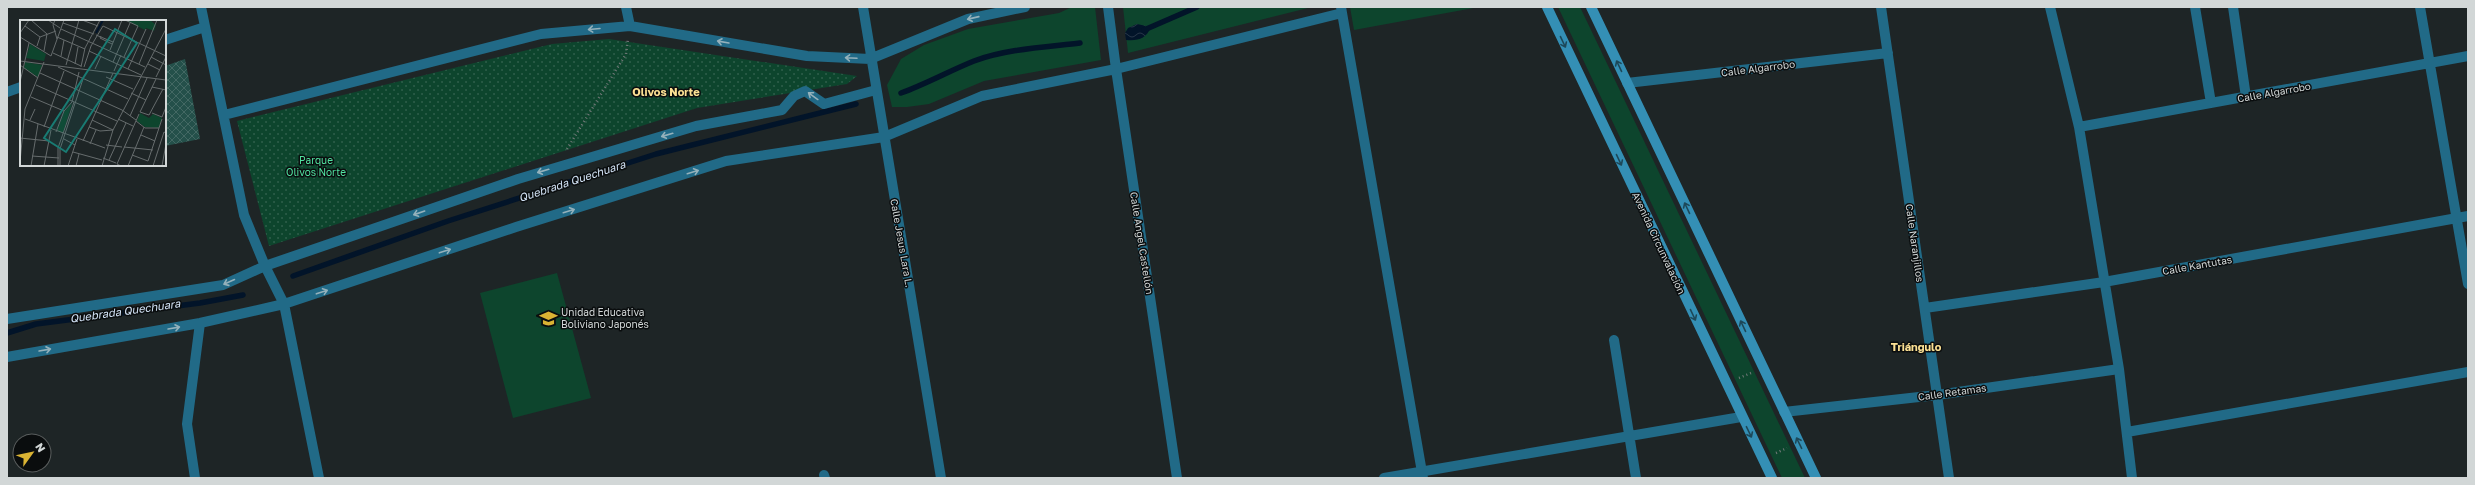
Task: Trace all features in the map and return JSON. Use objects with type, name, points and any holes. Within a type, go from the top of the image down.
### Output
[{"type":"main road","name":"Avenida Circunvalación","points":[[1547,7],[1741,417],[1772,478]]},
{"type":"main road","points":[[1592,7],[1816,478]]},
{"type":"street","points":[[201,7],[244,215],[265,266],[284,304],[319,478]]},
{"type":"street","points":[[626,7],[630,26]]},
{"type":"street","name":"Calle Jesus Lara L.","points":[[863,7],[870,59],[941,478]]},
{"type":"street","points":[[224,115],[541,34],[630,26],[807,56],[870,59],[968,19],[1025,7]]},
{"type":"street","name":"Calle Angel Castellón","points":[[1108,7],[1116,70],[1177,478]]},
{"type":"street","name":"Calle Naranjillos","points":[[1881,7],[1949,478]]},
{"type":"street","points":[[2050,7],[2079,127],[2119,369],[2132,478]]},
{"type":"street","points":[[2195,7],[2211,103]]},
{"type":"street","points":[[2233,7],[2246,97]]},
{"type":"street","points":[[2420,7],[2431,63],[2468,284]]},
{"type":"street","points":[[7,357],[200,323],[284,304],[516,227],[726,161],[884,137],[982,96],[1116,70],[1342,10],[1423,475]]},
{"type":"street","points":[[166,40],[204,27]]},
{"type":"street","name":"Calle Algarrobo","points":[[1628,84],[1888,53]]},
{"type":"street","name":"Calle Algarrobo","points":[[2079,127],[2468,56]]},
{"type":"street","points":[[7,92],[20,87]]},
{"type":"street","points":[[7,319],[222,285],[265,266],[518,179],[696,126],[782,110],[794,96],[805,91],[824,104],[876,90]]},
{"type":"street","name":"Calle Kantutas","points":[[1924,308],[2104,282],[2468,216]]},
{"type":"street","points":[[195,478],[187,424],[200,323]]},
{"type":"street","points":[[1614,340],[1636,478]]},
{"type":"street","name":"Calle Retamas","points":[[1784,412],[1937,395],[2119,369]]},
{"type":"street","points":[[2127,432],[2468,372]]},
{"type":"street","points":[[1384,478],[1423,475],[1741,417]]},
{"type":"path","points":[[555,168],[626,54],[630,26]]},
{"type":"path","points":[[1726,384],[1763,368]]},
{"type":"path","points":[[1763,460],[1798,442]]},
{"type":"green space","points":[[1072,7],[1095,7],[1101,60],[984,81],[929,104],[907,107],[892,107],[887,85],[901,59],[924,45],[968,29],[1059,13]]},
{"type":"green space","points":[[1123,7],[1312,7],[1128,53]]},
{"type":"green space","points":[[1350,7],[1479,7],[1354,30]]},
{"type":"green space","points":[[1558,7],[1580,7],[1805,478],[1782,478]]},
{"type":"green space","name":"Parque Olivos Norte","points":[[609,39],[857,76],[847,84],[697,108],[269,246],[237,121],[552,44]]},
{"type":"green space","points":[[557,273],[591,398],[513,418],[480,293]]},
{"type":"water","points":[[1137,24],[1151,27],[1144,37],[1134,40],[1126,40],[1125,33],[1128,28]]},
{"type":"building","points":[[185,59],[200,139],[166,146],[166,66]]},
{"type":"waterway","name":"Quebrada Quechuara","points":[[1144,30],[1197,7]]},
{"type":"waterway","name":"Quebrada Quechuara","points":[[901,93],[986,57],[1026,49],[1080,43]]},
{"type":"waterway","name":"Quebrada Quechuara","points":[[293,276],[448,221],[656,154],[856,104]]},
{"type":"waterway","name":"Quebrada Quechuara","points":[[7,333],[36,324],[200,303],[243,295]]},
{"type":"place","name":"Unidad Educativa Boliviano Japonés","points":[[548,318]]},
{"type":"district","name":"Olivos Norte","points":[[666,92]]},
{"type":"district","name":"Triángulo","points":[[1916,347]]}]
